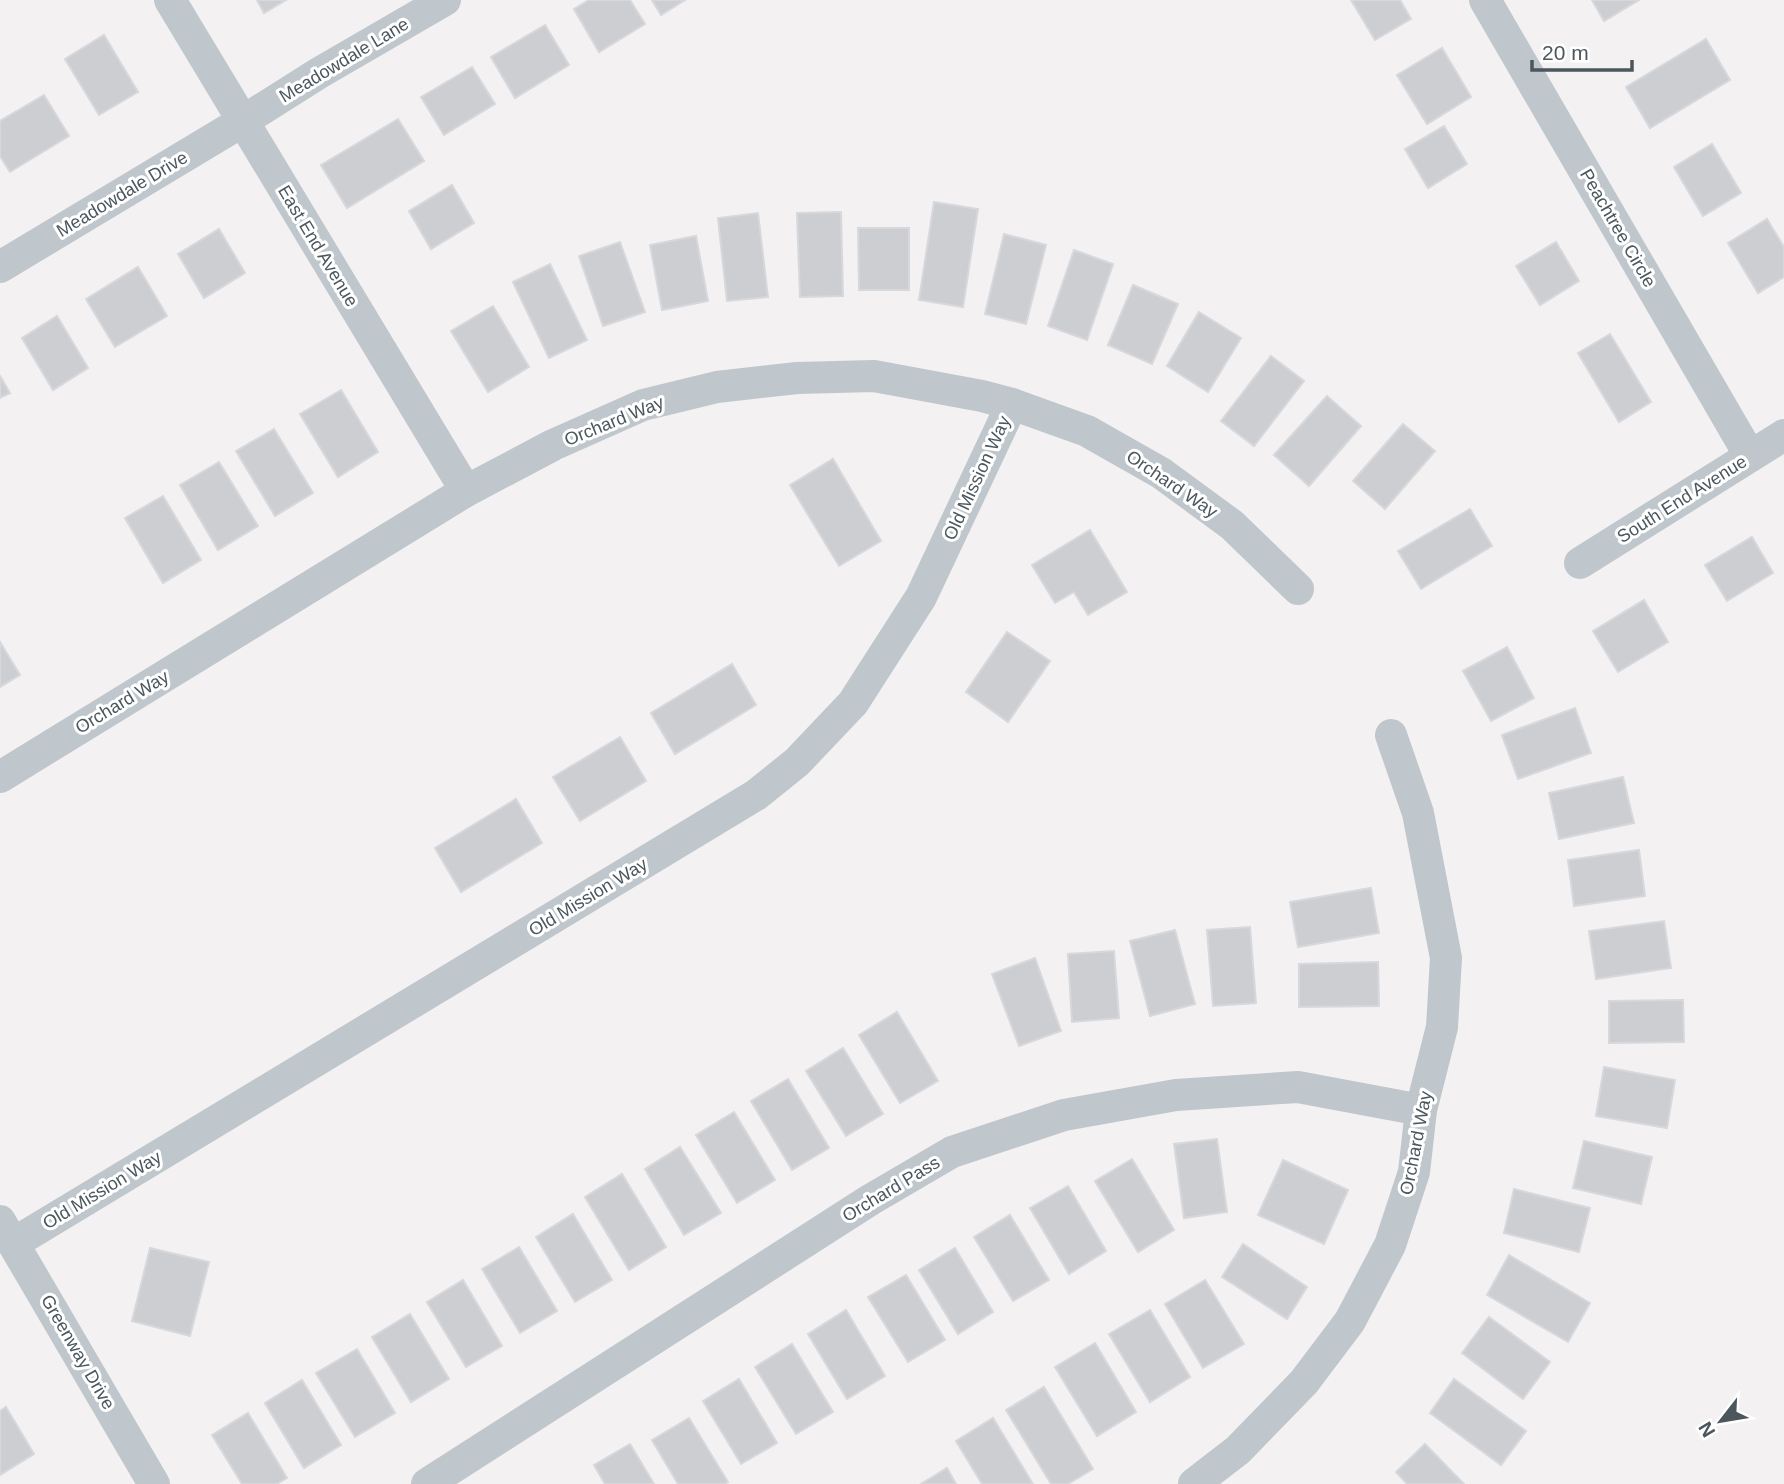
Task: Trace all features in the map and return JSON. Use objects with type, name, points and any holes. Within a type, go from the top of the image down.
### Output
[{"type":"street","name":"East End Avenue","points":[[170,0],[466,491]]},
{"type":"street","name":"Meadowdale Lane","points":[[243,121],[319,73],[445,0]]},
{"type":"street","name":"Peachtree Circle","points":[[1485,0],[1751,456]]},
{"type":"street","name":"Meadowdale Drive","points":[[0,267],[243,121]]},
{"type":"street","name":"Orchard Way","points":[[0,776],[466,491],[553,445],[643,405],[718,387],[797,378],[874,376],[1012,404],[1087,431],[1161,472],[1232,525],[1298,589]]},
{"type":"street","name":"Old Mission Way","points":[[7,1232],[756,795],[797,762],[853,703],[921,597],[1012,404]]},
{"type":"street","name":"South End Avenue","points":[[1580,563],[1784,435]]},
{"type":"street","name":"Orchard Way","points":[[1194,1484],[1248,1441],[1304,1382],[1350,1321],[1391,1245],[1414,1172],[1421,1110],[1442,1027],[1446,958],[1419,813],[1391,735]]},
{"type":"street","name":"Orchard Pass","points":[[427,1484],[870,1200],[952,1152],[1064,1115],[1176,1095],[1298,1087],[1421,1110]]},
{"type":"street","name":"Greenway Drive","points":[[7,1232],[154,1484]]},
{"type":"building","points":[[257,0],[286,0],[264,13]]},
{"type":"building","points":[[589,0],[630,0],[645,24],[599,52],[574,9]]},
{"type":"building","points":[[652,0],[685,0],[661,15]]},
{"type":"building","points":[[1351,0],[1400,0],[1411,19],[1375,40]]},
{"type":"building","points":[[1592,0],[1639,0],[1604,21]]},
{"type":"building","points":[[545,25],[569,65],[515,98],[491,57]]},
{"type":"building","points":[[104,35],[138,92],[99,115],[65,59]]},
{"type":"building","points":[[1706,39],[1730,80],[1650,128],[1626,87]]},
{"type":"building","points":[[1442,48],[1471,97],[1427,124],[1397,75]]},
{"type":"building","points":[[472,67],[495,104],[444,135],[421,97]]},
{"type":"building","points":[[44,95],[69,136],[10,172],[0,156],[0,121]]},
{"type":"building","points":[[398,119],[424,161],[347,208],[321,165]]},
{"type":"building","points":[[1444,126],[1467,164],[1428,188],[1405,149]]},
{"type":"building","points":[[1712,144],[1741,193],[1703,216],[1674,167]]},
{"type":"building","points":[[452,185],[474,223],[431,249],[409,211]]},
{"type":"building","points":[[934,202],[978,209],[963,307],[919,300]]},
{"type":"building","points":[[841,212],[843,296],[800,297],[797,213]]},
{"type":"building","points":[[758,213],[768,297],[727,301],[718,218]]},
{"type":"building","points":[[1767,219],[1784,247],[1784,277],[1758,293],[1728,243]]},
{"type":"building","points":[[858,228],[909,228],[909,290],[859,290]]},
{"type":"building","points":[[219,229],[245,273],[204,298],[178,254]]},
{"type":"building","points":[[1004,234],[1046,245],[1026,324],[985,314]]},
{"type":"building","points":[[696,236],[708,301],[662,310],[650,245]]},
{"type":"building","points":[[620,242],[645,312],[603,326],[579,256]]},
{"type":"building","points":[[1556,242],[1579,281],[1540,305],[1516,266]]},
{"type":"building","points":[[1074,250],[1113,264],[1087,340],[1048,326]]},
{"type":"building","points":[[550,264],[587,340],[549,358],[513,282]]},
{"type":"building","points":[[138,267],[167,316],[115,347],[86,299]]},
{"type":"building","points":[[1133,285],[1178,304],[1152,364],[1108,345]]},
{"type":"building","points":[[493,306],[529,367],[488,392],[451,331]]},
{"type":"building","points":[[1199,312],[1241,338],[1208,392],[1167,366]]},
{"type":"building","points":[[57,316],[88,368],[53,390],[22,338]]},
{"type":"building","points":[[1610,334],[1651,402],[1619,422],[1578,353]]},
{"type":"building","points":[[1271,356],[1304,381],[1254,446],[1221,421]]},
{"type":"building","points":[[0,376],[10,393],[0,398]]},
{"type":"building","points":[[341,390],[378,452],[338,477],[300,414]]},
{"type":"building","points":[[1327,396],[1361,426],[1309,486],[1274,455]]},
{"type":"building","points":[[1403,424],[1435,451],[1385,509],[1353,481]]},
{"type":"building","points":[[274,429],[313,493],[275,516],[236,451]]},
{"type":"building","points":[[833,459],[881,541],[839,566],[790,485]]},
{"type":"building","points":[[219,462],[258,526],[218,550],[180,485]]},
{"type":"building","points":[[163,496],[201,560],[163,583],[125,518]]},
{"type":"building","points":[[1470,509],[1492,546],[1421,589],[1398,551]]},
{"type":"building","points":[[1090,530],[1127,592],[1088,615],[1074,592],[1055,603],[1032,565]]},
{"type":"building","points":[[1752,537],[1773,573],[1727,601],[1705,565]]},
{"type":"building","points":[[1644,600],[1668,642],[1618,672],[1593,631]]},
{"type":"building","points":[[1007,632],[1050,661],[1008,722],[966,692]]},
{"type":"building","points":[[0,642],[20,675],[0,687]]},
{"type":"building","points":[[1507,647],[1534,698],[1491,721],[1463,671]]},
{"type":"building","points":[[732,664],[756,705],[675,754],[651,713]]},
{"type":"building","points":[[1575,708],[1591,753],[1518,779],[1502,735]]},
{"type":"building","points":[[620,737],[646,781],[580,821],[553,777]]},
{"type":"building","points":[[1623,777],[1634,823],[1559,839],[1549,793]]},
{"type":"building","points":[[516,799],[542,843],[461,892],[435,848]]},
{"type":"building","points":[[1639,850],[1645,896],[1574,906],[1568,860]]},
{"type":"building","points":[[1371,888],[1379,933],[1298,947],[1290,902]]},
{"type":"building","points":[[1664,921],[1671,968],[1596,979],[1589,931]]},
{"type":"building","points":[[1250,927],[1256,1003],[1213,1006],[1207,930]]},
{"type":"building","points":[[1175,930],[1195,1004],[1150,1016],[1130,941]]},
{"type":"building","points":[[1114,951],[1119,1018],[1072,1022],[1068,954]]},
{"type":"building","points":[[1035,958],[1061,1031],[1019,1046],[992,974]]},
{"type":"building","points":[[1378,962],[1379,1006],[1299,1007],[1299,964]]},
{"type":"building","points":[[1683,1000],[1684,1042],[1609,1043],[1609,1001]]},
{"type":"building","points":[[897,1012],[938,1081],[900,1103],[859,1035]]},
{"type":"building","points":[[843,1048],[883,1114],[846,1136],[806,1071]]},
{"type":"building","points":[[1604,1067],[1675,1080],[1667,1128],[1596,1116]]},
{"type":"building","points":[[788,1079],[829,1148],[792,1170],[751,1101]]},
{"type":"building","points":[[734,1112],[775,1180],[737,1203],[696,1135]]},
{"type":"building","points":[[1217,1139],[1227,1212],[1184,1218],[1174,1144]]},
{"type":"building","points":[[1584,1141],[1652,1157],[1641,1204],[1573,1188]]},
{"type":"building","points":[[680,1147],[721,1213],[684,1235],[645,1169]]},
{"type":"building","points":[[1132,1159],[1174,1230],[1138,1252],[1095,1181]]},
{"type":"building","points":[[1283,1160],[1348,1190],[1324,1244],[1258,1215]]},
{"type":"building","points":[[622,1174],[666,1247],[629,1270],[585,1197]]},
{"type":"building","points":[[1068,1186],[1106,1251],[1069,1274],[1030,1208]]},
{"type":"building","points":[[1514,1189],[1590,1208],[1579,1252],[1504,1233]]},
{"type":"building","points":[[573,1214],[612,1280],[575,1302],[536,1237]]},
{"type":"building","points":[[1010,1215],[1049,1280],[1013,1301],[974,1237]]},
{"type":"building","points":[[1243,1244],[1307,1287],[1287,1319],[1222,1277]]},
{"type":"building","points":[[519,1247],[557,1311],[520,1333],[482,1269]]},
{"type":"building","points":[[150,1248],[209,1262],[190,1336],[132,1321]]},
{"type":"building","points":[[955,1248],[993,1312],[958,1334],[919,1270]]},
{"type":"building","points":[[1509,1255],[1590,1303],[1568,1342],[1487,1295]]},
{"type":"building","points":[[906,1275],[945,1340],[908,1362],[868,1297]]},
{"type":"building","points":[[463,1280],[502,1346],[466,1367],[427,1302]]},
{"type":"building","points":[[1205,1280],[1244,1344],[1203,1368],[1165,1304]]},
{"type":"building","points":[[846,1310],[885,1376],[847,1399],[808,1334]]},
{"type":"building","points":[[1150,1310],[1190,1377],[1150,1402],[1109,1334]]},
{"type":"building","points":[[410,1314],[449,1379],[411,1402],[372,1337]]},
{"type":"building","points":[[1489,1317],[1550,1362],[1523,1399],[1462,1353]]},
{"type":"building","points":[[1095,1343],[1136,1412],[1097,1436],[1055,1367]]},
{"type":"building","points":[[792,1344],[833,1412],[796,1434],[755,1367]]},
{"type":"building","points":[[357,1349],[395,1413],[355,1437],[316,1373]]},
{"type":"building","points":[[739,1379],[777,1443],[741,1464],[703,1401]]},
{"type":"building","points":[[1454,1379],[1526,1431],[1501,1465],[1430,1413]]},
{"type":"building","points":[[302,1380],[341,1445],[304,1468],[265,1403]]},
{"type":"building","points":[[1044,1387],[1093,1469],[1068,1484],[1051,1484],[1006,1410]]},
{"type":"building","points":[[6,1407],[34,1454],[0,1475],[0,1411]]},
{"type":"building","points":[[248,1413],[287,1478],[277,1484],[242,1484],[212,1435]]},
{"type":"building","points":[[689,1418],[728,1482],[678,1484],[652,1440]]},
{"type":"building","points":[[993,1418],[1033,1484],[982,1484],[956,1441]]},
{"type":"building","points":[[630,1444],[654,1484],[605,1484],[594,1465]]},
{"type":"building","points":[[1425,1444],[1464,1484],[1407,1484],[1396,1472]]},
{"type":"building","points":[[947,1468],[956,1484],[921,1484]]}]
